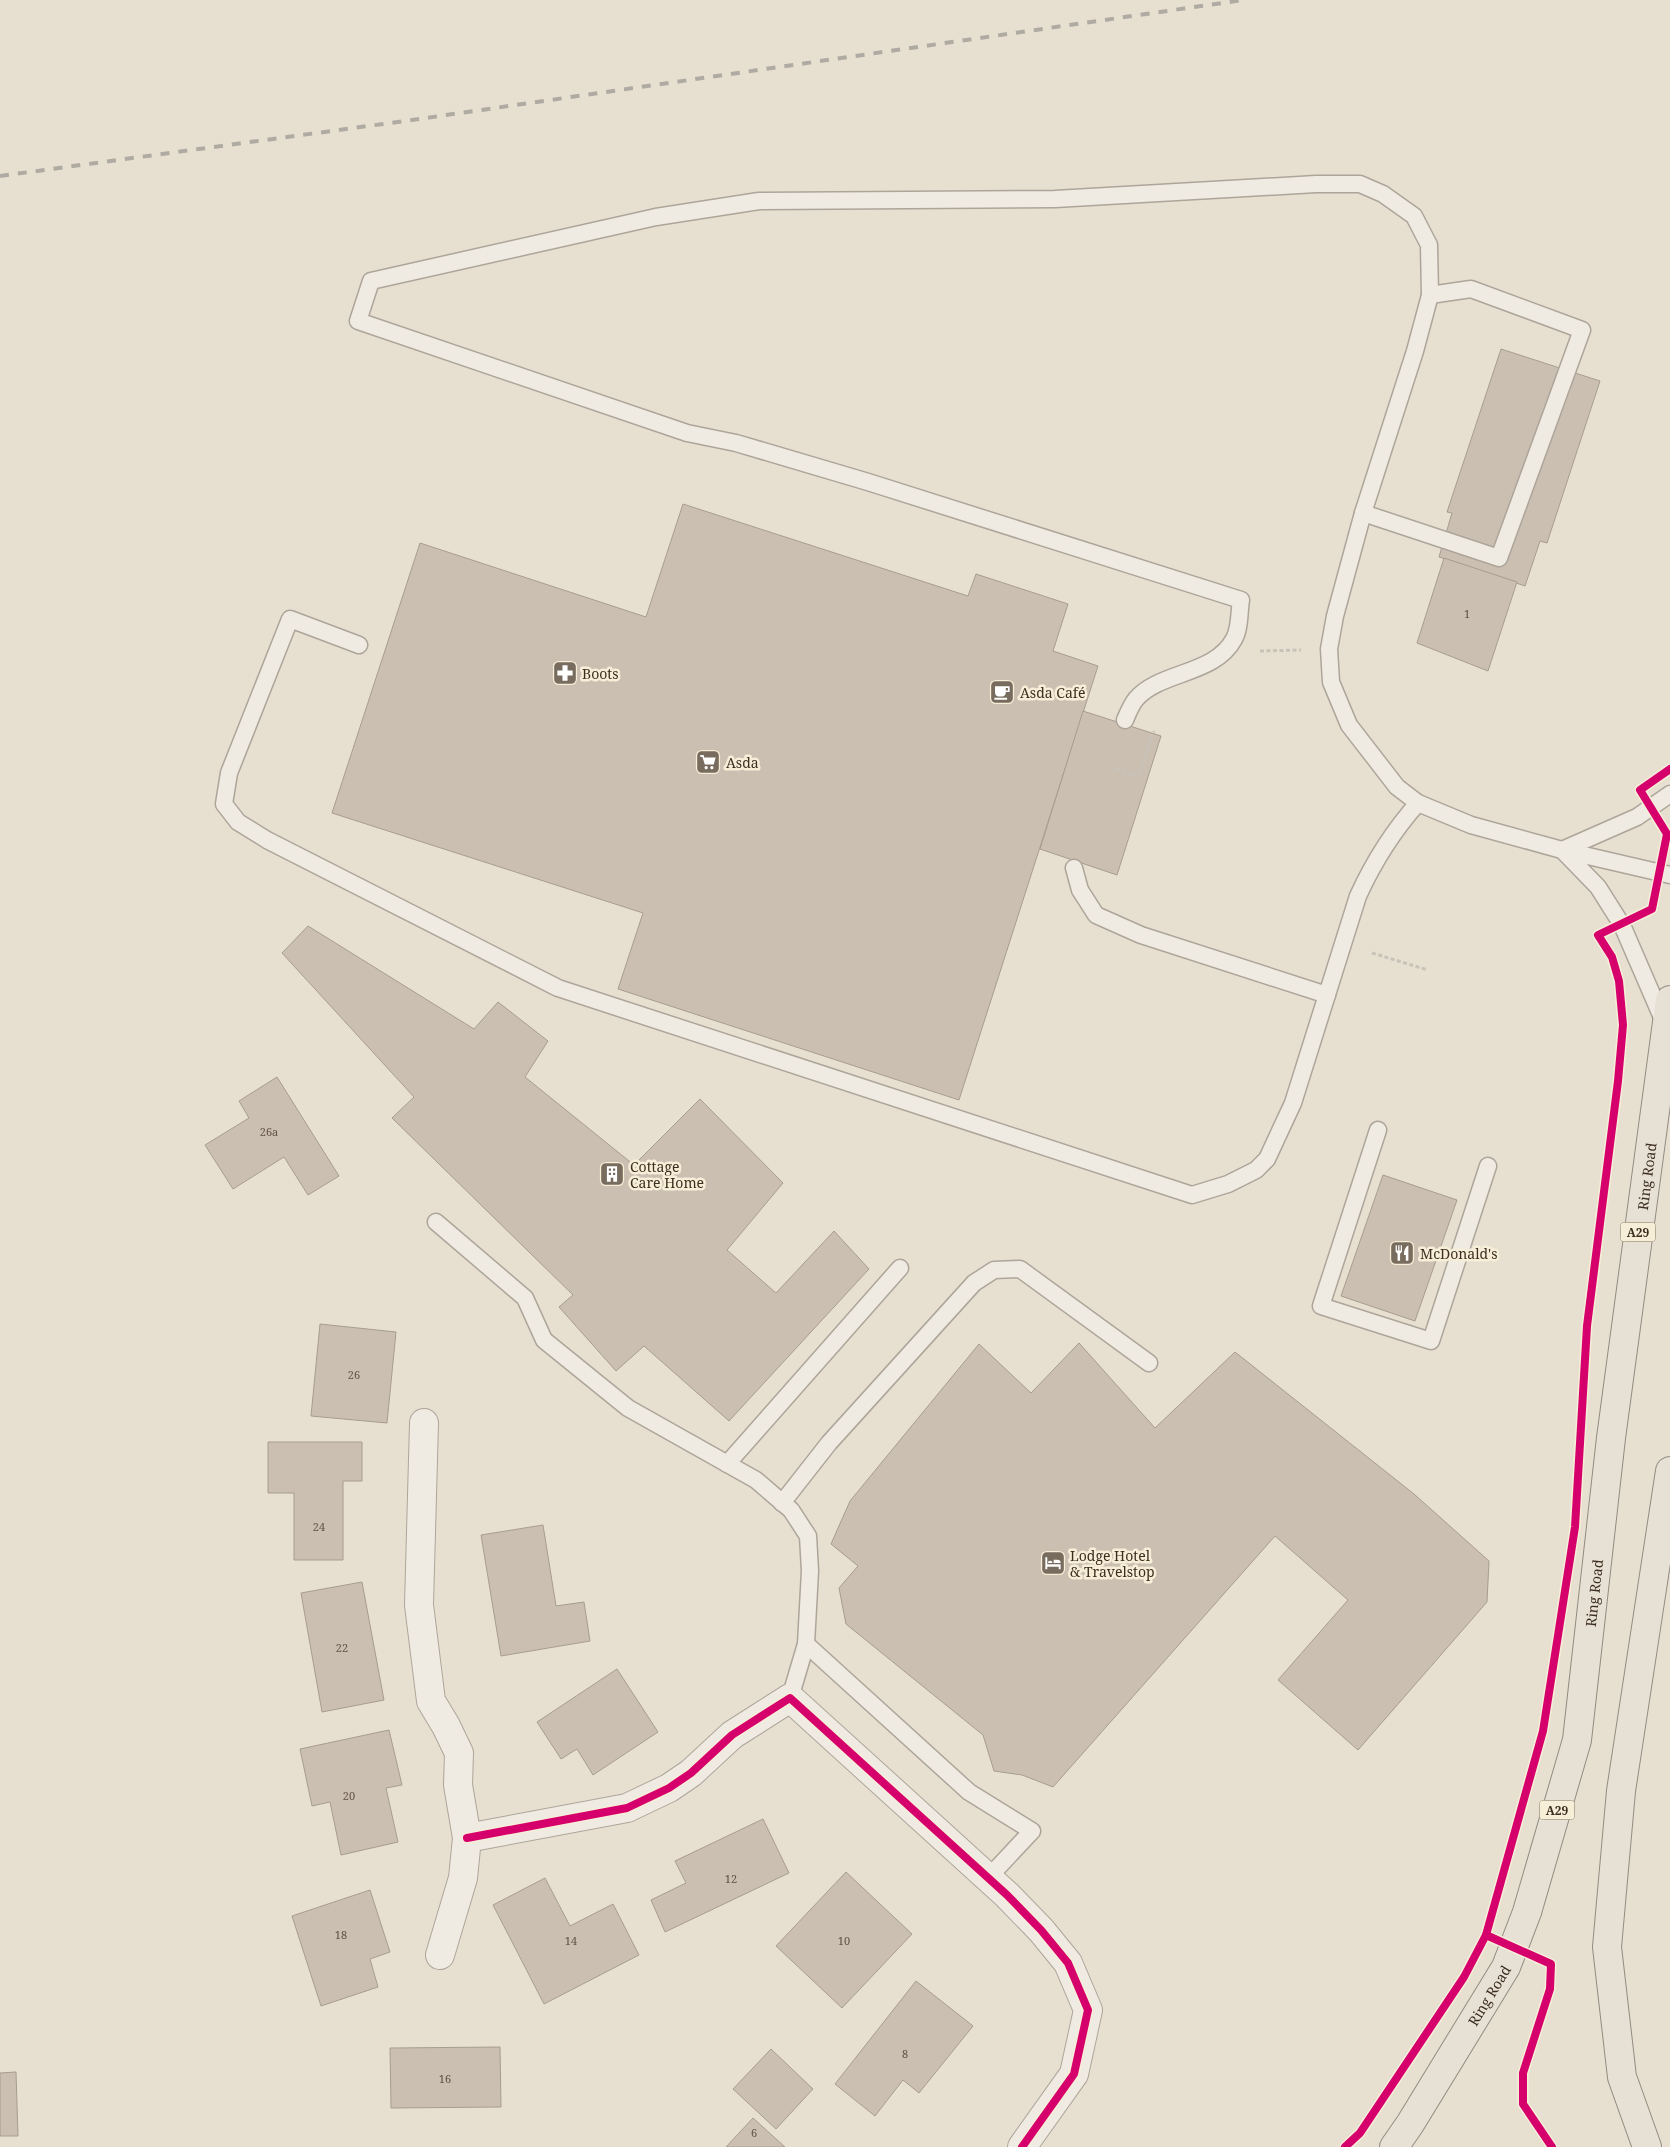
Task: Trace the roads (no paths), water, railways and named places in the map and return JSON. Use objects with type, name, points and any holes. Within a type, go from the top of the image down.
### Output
[{"type":"main road","name":"Ring Road","points":[[1394,2147],[1506,1967],[1527,1912],[1577,1740],[1611,1438],[1670,1000]]},
{"type":"main road","points":[[1647,2147],[1622,2077],[1607,1947],[1621,1790],[1670,1471]]},
{"type":"street","points":[[424,1424],[420,1605],[431,1701],[459,1753],[458,1785],[467,1838],[463,1878],[440,1955]]},
{"type":"street","points":[[467,1838],[626,1808],[669,1788],[691,1773],[732,1735],[790,1698],[988,1878],[1042,1930],[1068,1963],[1088,2010],[1074,2074],[1022,2147]]},
{"type":"lane","points":[[1125,720],[1136,699],[1154,686],[1206,664],[1225,653],[1235,637],[1241,600],[868,482],[736,443],[687,432],[358,321],[370,281],[656,217],[759,202],[1055,199],[1316,184],[1360,184],[1383,194],[1414,216],[1429,245],[1430,295],[1390,437],[1363,514],[1334,616],[1329,649],[1331,682],[1348,725],[1397,786],[1418,803],[1471,825],[1562,850],[1670,875]]},
{"type":"lane","points":[[1363,514],[1499,558],[1582,330],[1471,289],[1430,295]]},
{"type":"lane","points":[[359,645],[290,620],[229,773],[224,804],[238,822],[268,840],[558,988],[1192,1195],[1228,1184],[1256,1170],[1267,1159],[1293,1103],[1358,896],[1371,866],[1399,824],[1418,803]]},
{"type":"lane","points":[[1562,850],[1637,817],[1670,794]]},
{"type":"lane","points":[[1562,850],[1598,887],[1622,925],[1665,1026]]},
{"type":"lane","points":[[1074,868],[1080,890],[1096,915],[1141,935],[1327,996]]},
{"type":"lane","points":[[1378,1130],[1321,1306],[1431,1341],[1488,1166]]},
{"type":"lane","points":[[436,1222],[525,1298],[544,1340],[628,1408],[756,1480],[791,1510],[808,1536],[810,1571],[806,1644],[790,1698]]},
{"type":"lane","points":[[727,1464],[900,1268]]},
{"type":"lane","points":[[782,1503],[829,1443],[974,1283],[994,1270],[1020,1270],[1150,1363]]},
{"type":"lane","points":[[806,1644],[969,1792],[1032,1831],[988,1878]]},
{"type":"railway","points":[[0,176],[405,121],[1243,0]]},
{"type":"place","name":"Boots","points":[[565,673]]},
{"type":"place","name":"Asda Café","points":[[1002,692]]},
{"type":"place","name":"Asda","points":[[708,762]]},
{"type":"place","name":"Cottage Care Home","points":[[612,1174]]},
{"type":"place","name":"McDonald's","points":[[1402,1253]]},
{"type":"place","name":"Lodge Hotel & Travelstop","points":[[1053,1563]]}]
